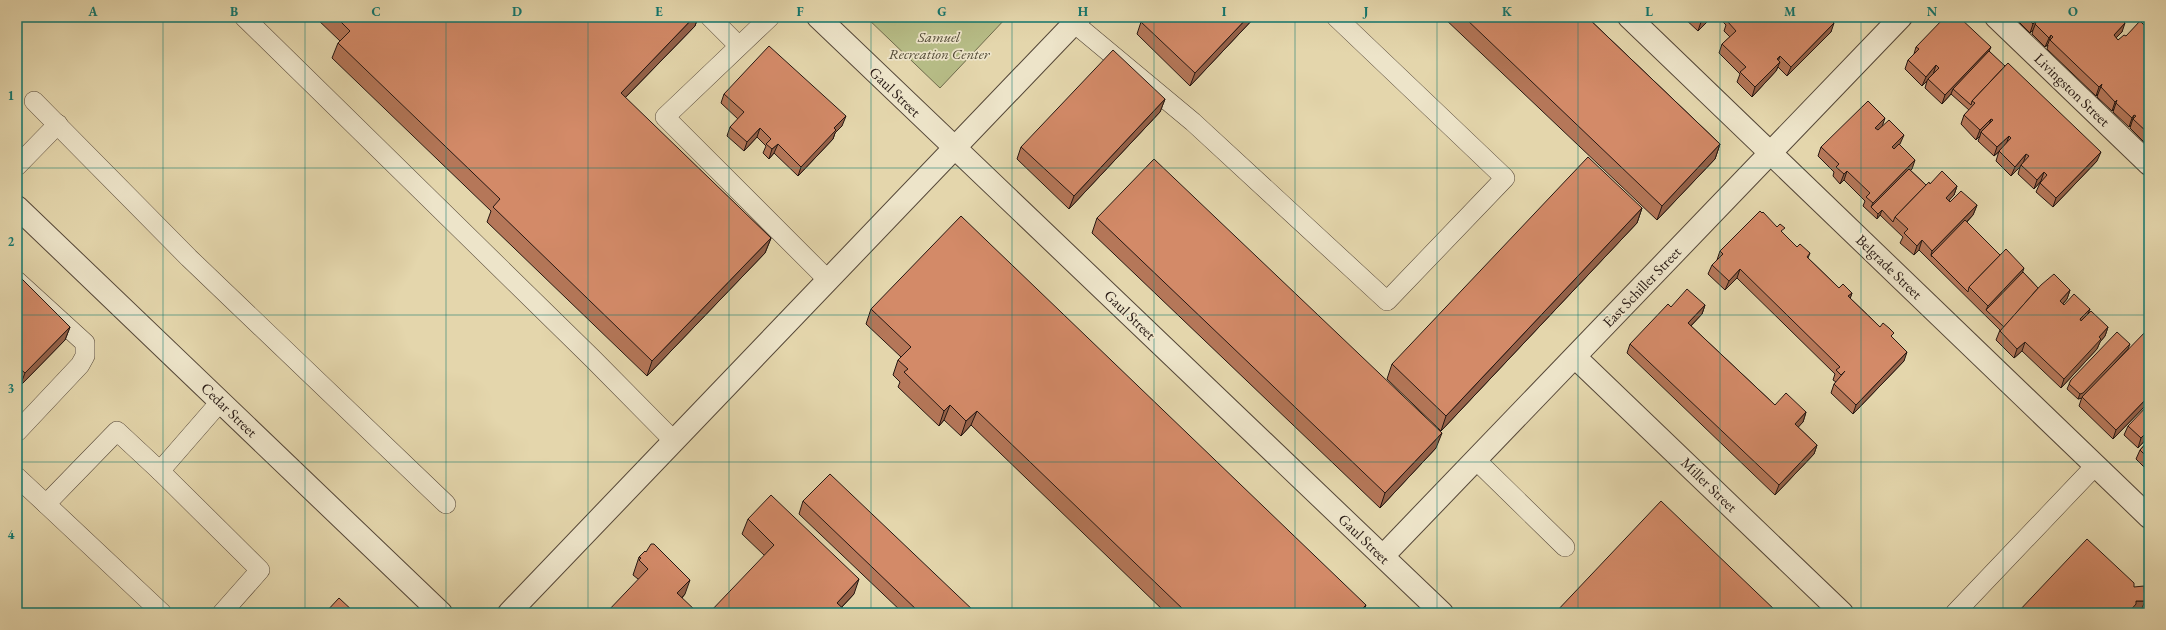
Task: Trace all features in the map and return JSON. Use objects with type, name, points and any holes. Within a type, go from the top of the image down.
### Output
[{"type":"street","name":"Gaul Street","points":[[818,17],[1442,613]]},
{"type":"street","name":"Belgrade Street","points":[[1629,17],[2149,516]]},
{"type":"street","name":"East Schiller Street","points":[[1383,556],[1901,17]]},
{"type":"street","name":"Livingston Street","points":[[1996,17],[2149,164]]},
{"type":"street","points":[[509,613],[1077,20]]},
{"type":"street","name":"Cedar Street","points":[[17,207],[441,613]]},
{"type":"street","name":"Miller Street","points":[[1575,357],[1842,613]]},
{"type":"lane","points":[[244,17],[588,354],[674,441]]},
{"type":"lane","points":[[710,17],[739,46]]},
{"type":"lane","points":[[770,17],[665,117],[828,280]]},
{"type":"lane","points":[[1077,20],[1193,122],[1387,301],[1505,178],[1336,17]]},
{"type":"lane","points":[[34,101],[189,258],[446,504]]},
{"type":"lane","points":[[17,166],[58,124]]},
{"type":"lane","points":[[17,281],[84,343],[85,356],[80,365],[17,432]]},
{"type":"lane","points":[[160,471],[220,402]]},
{"type":"lane","points":[[46,504],[117,431],[160,471],[260,570],[222,613]]},
{"type":"lane","points":[[1476,460],[1565,547]]},
{"type":"lane","points":[[1955,613],[2096,465]]},
{"type":"lane","points":[[17,477],[162,613]]},
{"type":"green space","name":"Samuel Recreation Center","points":[[866,17],[1007,17],[940,88]]},
{"type":"building","points":[[336,17],[694,17],[621,93],[771,238],[652,361],[493,207],[500,199],[338,43],[350,31]]},
{"type":"building","points":[[1146,17],[1248,17],[1195,73],[1141,22]]},
{"type":"building","points":[[1464,17],[1587,17],[1720,144],[1662,206]]},
{"type":"building","points":[[1696,17],[1706,17],[1701,22]]},
{"type":"building","points":[[1731,17],[1828,17],[1834,23],[1791,67],[1780,56],[1777,59],[1780,62],[1755,87],[1740,72],[1746,67],[1722,44],[1736,31],[1728,22],[1732,18]]},
{"type":"building","points":[[1945,17],[1959,17],[1991,47],[1945,95],[1928,79],[1939,68],[1936,65],[1926,77],[1908,60],[1919,49],[1916,47]]},
{"type":"building","points":[[2026,17],[2120,17],[2125,23],[2114,35],[2118,40],[2124,35],[2126,36],[2140,21],[2149,30],[2149,62],[2146,66],[2149,69],[2149,134],[2133,119],[2136,116],[2134,115],[2132,118],[2116,103],[2117,100],[2115,102],[2101,87],[2102,84],[2099,87],[2050,40],[2053,37],[2051,35],[2049,38],[2035,24],[2037,20],[2033,24]]},
{"type":"building","points":[[769,46],[846,116],[834,128],[836,130],[801,167],[778,144],[772,149],[766,144],[771,139],[760,128],[747,142],[730,127],[744,112],[724,94]]},
{"type":"building","points":[[1113,50],[1165,99],[1074,196],[1021,147]]},
{"type":"building","points":[[1989,51],[2005,66],[1972,101],[1971,105],[1953,89]]},
{"type":"building","points":[[2008,63],[2101,152],[2056,198],[2040,183],[2047,175],[2044,172],[2037,180],[2021,165],[2029,156],[2026,154],[2015,167],[1999,151],[2011,138],[2009,136],[1997,147],[1981,132],[1993,120],[1991,119],[1980,130],[1964,115],[1975,103],[1972,101]]},
{"type":"building","points":[[1868,101],[1885,118],[1875,128],[1878,130],[1889,120],[1904,135],[1892,147],[1894,149],[1899,144],[1915,160],[1873,203],[1866,197],[1870,193],[1847,171],[1844,174],[1836,167],[1839,164],[1821,147]]},
{"type":"building","points":[[1588,157],[1642,208],[1446,416],[1392,364]]},
{"type":"building","points":[[1154,159],[1442,433],[1385,493],[1097,218]]},
{"type":"building","points":[[1909,169],[1926,185],[1895,217],[1893,222],[1882,210],[1878,214],[1871,207]]},
{"type":"building","points":[[1942,171],[1957,186],[1946,198],[1950,202],[1961,191],[1977,205],[1932,251],[1922,240],[1917,246],[1904,233],[1908,229],[1895,217],[1929,182],[1930,184]]},
{"type":"building","points":[[1760,211],[1762,213],[1763,212],[1777,227],[1780,224],[1785,228],[1781,231],[1797,247],[1800,244],[1810,253],[1807,257],[1839,288],[1843,284],[1852,293],[1848,296],[1880,327],[1883,323],[1889,328],[1894,333],[1891,336],[1907,352],[1856,405],[1834,384],[1845,371],[1841,375],[1836,370],[1840,367],[1740,269],[1729,281],[1712,265],[1723,254],[1720,251]]},
{"type":"building","points":[[961,216],[1366,605],[1358,613],[1187,613],[977,411],[966,421],[950,405],[944,411],[904,372],[908,369],[898,360],[911,347],[871,309]]},
{"type":"building","points":[[1965,220],[2000,255],[1969,287],[1968,292],[1931,255]]},
{"type":"building","points":[[2006,249],[2024,268],[1988,306],[1969,287]]},
{"type":"building","points":[[2023,272],[2038,288],[2004,327],[1986,310]]},
{"type":"building","points":[[17,274],[70,327],[25,373],[17,366]]},
{"type":"building","points":[[2054,274],[2070,290],[2060,301],[2064,305],[2074,294],[2090,309],[2080,319],[2081,321],[2091,311],[2108,327],[2099,337],[2101,339],[2064,379],[2025,342],[2017,349],[2000,331],[2041,285]]},
{"type":"building","points":[[1687,289],[1705,305],[1688,323],[1775,405],[1786,393],[1806,412],[1795,424],[1817,445],[1779,485],[1630,344],[1668,304],[1671,307]]},
{"type":"building","points":[[2149,328],[2149,396],[2116,430],[2082,397]]},
{"type":"building","points":[[2117,332],[2130,344],[2083,393],[2080,394],[2069,384],[2071,380]]},
{"type":"building","points":[[2149,404],[2149,430],[2141,438],[2128,426]]},
{"type":"building","points":[[2149,440],[2149,459],[2140,450]]},
{"type":"building","points":[[830,474],[976,613],[920,613],[803,501]]},
{"type":"building","points":[[771,495],[859,579],[837,603],[848,613],[709,613],[774,545],[748,519]]},
{"type":"building","points":[[1661,501],[1778,613],[1555,613]]},
{"type":"building","points":[[2087,539],[2134,583],[2134,587],[2144,586],[2145,601],[2136,601],[2136,604],[2128,613],[2017,613]]},
{"type":"building","points":[[651,544],[654,544],[690,580],[677,593],[698,613],[606,613],[648,569],[639,560],[641,558],[639,557],[645,551],[646,552]]},
{"type":"building","points":[[339,598],[355,613],[325,613]]}]
